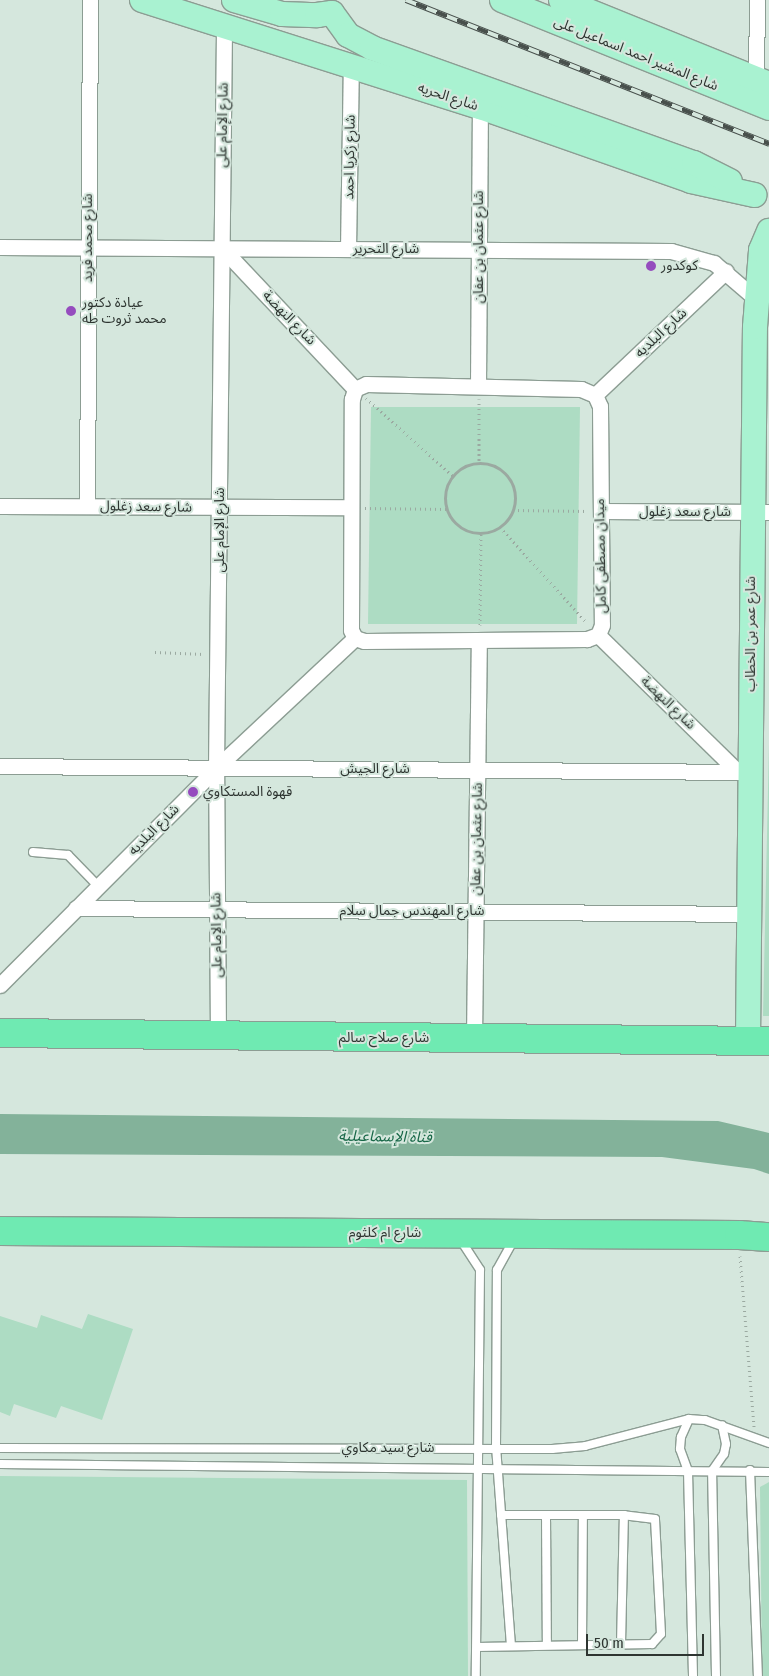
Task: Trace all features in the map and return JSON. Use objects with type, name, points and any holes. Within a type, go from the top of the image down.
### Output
[{"type":"highway","name":"شارع صلاح سالم","points":[[0,1033],[218,1037],[758,1040]]},
{"type":"highway","name":"شارع ام كلثوم","points":[[0,1231],[738,1235],[769,1238]]},
{"type":"main road","name":"شارع الحريه","points":[[142,0],[224,24],[480,107],[691,181],[761,199]]},
{"type":"main road","points":[[241,2],[272,0]]},
{"type":"main road","name":"شارع المشير احمد اسماعيل على","points":[[502,0],[769,108]]},
{"type":"main road","name":"شارع المشير احمد اسماعيل على","points":[[564,1],[763,82]]},
{"type":"main road","name":"شارع الحريه","points":[[241,2],[282,14],[317,16],[334,6],[339,25],[359,42],[694,163],[761,199]]},
{"type":"main road","name":"شارع عمر بن الخطاب","points":[[758,1040],[749,914],[744,771],[761,512],[756,299],[766,243]]},
{"type":"street","name":"شارع محمد فريد","points":[[87,506],[90,0]]},
{"type":"street","points":[[757,0],[763,82]]},
{"type":"street","name":"شارع الإمام على","points":[[218,1037],[216,768],[221,508],[224,24]]},
{"type":"street","name":"شارع زكريا احمد","points":[[348,249],[351,65]]},
{"type":"street","name":"شارع عثمان بن عفان","points":[[478,386],[480,107]]},
{"type":"street","name":"شارع التحرير","points":[[0,247],[671,251],[700,258],[726,271],[756,299]]},
{"type":"street","name":"شارع النهضة","points":[[222,248],[356,389]]},
{"type":"street","name":"شارع البلديه","points":[[595,395],[726,271]]},
{"type":"street","points":[[595,395],[581,389],[478,386],[366,384],[356,389],[352,399],[351,630],[355,638],[364,641],[587,639],[598,635]]},
{"type":"street","name":"ميدان مصطفى كامل","points":[[595,395],[600,406],[602,625],[598,635]]},
{"type":"street","name":"شارع سعد زغلول","points":[[0,506],[351,507]]},
{"type":"street","name":"شارع سعد زغلول","points":[[601,511],[761,512]]},
{"type":"street","name":"شارع النهضة","points":[[598,635],[744,771]]},
{"type":"street","name":"شارع البلديه","points":[[0,985],[216,768],[355,638]]},
{"type":"street","name":"شارع عثمان بن عفان","points":[[474,1038],[479,640]]},
{"type":"street","name":"شارع الجيش","points":[[0,766],[744,771]]},
{"type":"street","name":"شارع المهندس جمال سلام","points":[[76,908],[749,914]]},
{"type":"lane","points":[[33,852],[68,855],[98,886]]},
{"type":"lane","points":[[447,1234],[468,1247],[480,1270],[476,1676]]},
{"type":"lane","points":[[511,1646],[496,1448],[496,1270],[507,1247],[525,1234]]},
{"type":"lane","points":[[689,1419],[681,1437],[680,1449],[688,1471],[693,1676]]},
{"type":"lane","name":"شارع سيد مكاوي","points":[[0,1448],[552,1449],[585,1446],[689,1419],[722,1425],[769,1442]]},
{"type":"lane","points":[[716,1676],[712,1471],[724,1454],[726,1444],[722,1425]]},
{"type":"lane","name":"شارع سيد مكاوي","points":[[0,1464],[479,1470],[750,1470],[769,1472]]},
{"type":"lane","points":[[750,1470],[758,1676]]},
{"type":"lane","points":[[477,1647],[652,1644],[661,1631],[657,1522],[648,1516],[501,1515]]},
{"type":"lane","points":[[621,1644],[624,1515]]},
{"type":"lane","points":[[546,1516],[547,1645]]},
{"type":"lane","points":[[582,1645],[583,1516]]},
{"type":"path","points":[[478,386],[479,464]]},
{"type":"path","points":[[356,389],[453,476]]},
{"type":"path","points":[[479,464],[495,467],[508,478],[515,493],[513,510],[500,527],[481,533],[460,527],[447,509],[445,495],[453,476],[465,467],[479,464]]},
{"type":"path","points":[[351,507],[447,509]]},
{"type":"path","points":[[513,510],[601,511]]},
{"type":"path","points":[[500,527],[598,635]]},
{"type":"path","points":[[479,640],[481,533]]},
{"type":"path","points":[[155,652],[219,655]]},
{"type":"path","points":[[738,1235],[755,1437]]},
{"type":"shaded area","points":[[371,407],[580,407],[577,624],[368,624]]},
{"type":"shaded area","points":[[769,744],[769,1016],[763,1016]]},
{"type":"shaded area","points":[[88,1314],[133,1329],[102,1420],[61,1406],[56,1418],[14,1404],[10,1416],[0,1412],[0,1316],[37,1328],[41,1315],[82,1329]]},
{"type":"shaded area","points":[[0,1476],[467,1480],[468,1676],[0,1676]]},
{"type":"shaded area","points":[[769,1482],[769,1676],[762,1676],[760,1487]]},
{"type":"water","name":"قناة الإسماعيلية","points":[[0,1114],[718,1121],[769,1133],[769,1174],[754,1169],[662,1157],[0,1154]]},
{"type":"railway","points":[[406,0],[769,144]]},
{"type":"place","name":"كوكدور","points":[[651,266]]},
{"type":"place","name":"عيادة دكتور محمد ثروت طه","points":[[71,311]]},
{"type":"place","name":"قهوة المستكاوي","points":[[193,792]]}]
